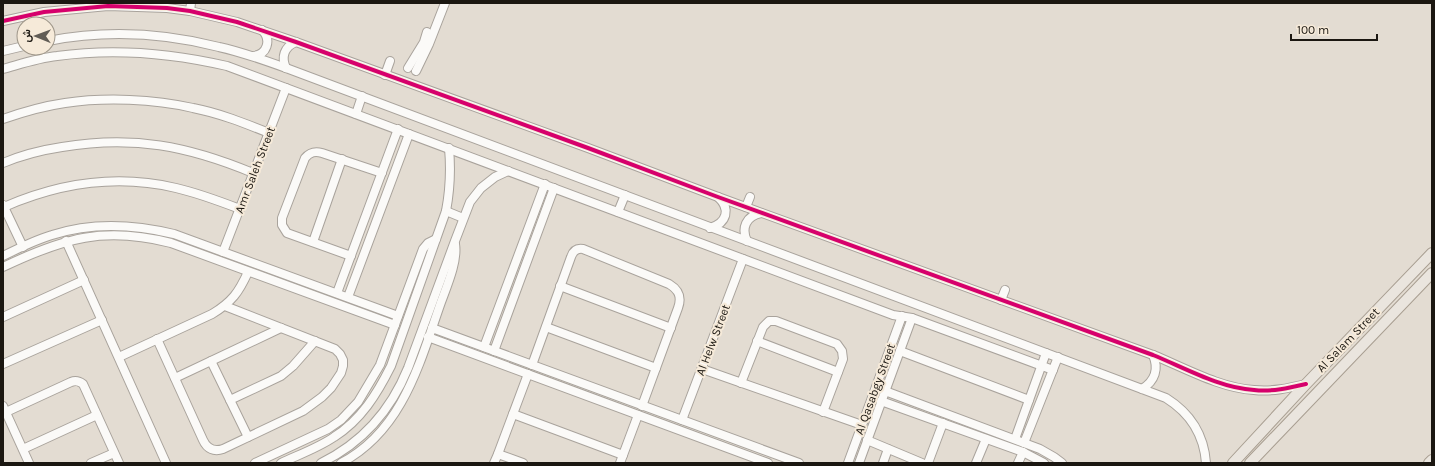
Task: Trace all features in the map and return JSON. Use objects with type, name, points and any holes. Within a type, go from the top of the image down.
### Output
[{"type":"main road","name":"Al Salam Street","points":[[1232,463],[1432,253]]},
{"type":"main road","name":"Al Salam Street","points":[[1250,463],[1432,273]]},
{"type":"main road","points":[[1320,369],[1330,379]]},
{"type":"main road","points":[[1429,463],[1432,460]]},
{"type":"street","points":[[438,3],[424,42],[412,69],[429,44],[444,3]]},
{"type":"street","points":[[3,21],[44,12],[108,6],[167,8],[191,7],[296,42],[588,148],[761,213],[1153,356],[1220,383],[1237,388],[1272,391],[1306,384]]},
{"type":"street","points":[[252,56],[261,54],[267,47],[267,38],[262,30]]},
{"type":"street","points":[[56,40],[80,36],[136,35],[164,37],[219,47],[252,56],[286,68],[1166,398],[1175,403],[1189,417],[1200,435],[1204,446],[1206,463]]},
{"type":"street","points":[[286,68],[284,63],[284,52],[291,44],[296,42]]},
{"type":"street","points":[[3,51],[16,48]]},
{"type":"street","points":[[3,69],[56,56],[86,53],[141,52],[198,60],[227,66],[893,315],[912,318],[1053,370]]},
{"type":"street","points":[[385,75],[390,61]]},
{"type":"street","name":"Amr Saleh Street","points":[[223,252],[286,88]]},
{"type":"street","points":[[356,114],[362,96]]},
{"type":"street","points":[[3,119],[66,103],[92,101],[142,101],[168,103],[193,108],[230,118],[269,132]]},
{"type":"street","points":[[337,293],[398,129]]},
{"type":"street","points":[[348,297],[409,134]]},
{"type":"street","points":[[3,163],[31,153],[80,144],[130,142],[180,149],[228,163],[254,173]]},
{"type":"street","points":[[281,463],[293,460],[333,438],[357,419],[374,397],[391,366],[446,211],[451,168],[449,148]]},
{"type":"street","points":[[351,256],[285,231],[282,225],[282,218],[307,155],[318,152],[382,173]]},
{"type":"street","points":[[313,242],[342,159]]},
{"type":"street","points":[[321,463],[345,449],[358,439],[380,417],[390,404],[408,368],[454,240],[470,202],[481,188],[495,177],[508,171]]},
{"type":"street","points":[[22,247],[3,206],[44,191],[67,186],[87,183],[132,182],[176,188],[240,209]]},
{"type":"street","points":[[484,347],[545,184]]},
{"type":"street","points":[[494,351],[554,188]]},
{"type":"street","points":[[618,212],[625,196]]},
{"type":"street","points":[[710,228],[717,226],[725,215],[723,202],[718,197]]},
{"type":"street","points":[[746,207],[750,197]]},
{"type":"street","points":[[446,211],[463,218]]},
{"type":"street","points":[[747,242],[744,236],[746,223],[749,218],[755,214],[761,213]]},
{"type":"street","points":[[3,256],[52,235],[82,228],[97,226],[144,227],[174,234],[398,316]]},
{"type":"street","points":[[3,267],[42,249],[66,241],[100,236],[142,237],[171,243],[395,325]]},
{"type":"street","points":[[256,463],[328,429],[341,420],[358,402],[373,378],[381,361],[423,249],[428,243],[436,239]]},
{"type":"street","points":[[341,463],[352,457],[367,445],[391,419],[401,404],[416,371],[455,259],[456,247],[454,240]]},
{"type":"street","points":[[66,241],[166,463]]},
{"type":"street","points":[[532,365],[572,254],[577,249],[583,249],[674,287],[678,291],[680,302],[642,406]]},
{"type":"street","name":"Al Helw Street","points":[[682,420],[743,259]]},
{"type":"street","points":[[119,357],[212,314],[225,306],[235,296],[248,272]]},
{"type":"street","points":[[285,285],[288,276]]},
{"type":"street","points":[[3,317],[84,280]]},
{"type":"street","points":[[560,286],[671,328]]},
{"type":"street","points":[[1002,300],[1006,290]]},
{"type":"street","points":[[157,339],[203,440],[209,448],[218,450],[248,437],[313,404],[322,397],[341,373],[343,360],[335,349],[225,306]]},
{"type":"street","points":[[380,320],[383,310]]},
{"type":"street","name":"Al Qasabgy Street","points":[[848,463],[902,316]]},
{"type":"street","name":"Al Qasabgy Street","points":[[859,463],[912,318]]},
{"type":"street","points":[[3,364],[102,320]]},
{"type":"street","points":[[741,383],[765,324],[772,321],[782,323],[837,344],[842,351],[843,359],[823,412]]},
{"type":"street","points":[[546,327],[656,368]]},
{"type":"street","points":[[175,378],[281,328]]},
{"type":"street","points":[[432,328],[799,463]]},
{"type":"street","points":[[445,343],[448,334]]},
{"type":"street","points":[[428,337],[759,461],[768,463]]},
{"type":"street","points":[[893,339],[903,342]]},
{"type":"street","points":[[230,400],[281,376],[294,366],[315,341]]},
{"type":"street","points":[[757,341],[838,372]]},
{"type":"street","points":[[900,351],[1029,400]]},
{"type":"street","points":[[1014,439],[1046,353]]},
{"type":"street","points":[[1142,389],[1148,385],[1155,375],[1156,368],[1153,356]]},
{"type":"street","points":[[1024,443],[1058,357]]},
{"type":"street","points":[[211,361],[248,437]]},
{"type":"street","points":[[381,361],[391,366]]},
{"type":"street","points":[[408,368],[416,371]]},
{"type":"street","points":[[702,369],[862,425]]},
{"type":"street","points":[[494,463],[528,374]]},
{"type":"street","points":[[29,463],[4,409],[75,380],[80,381],[83,384],[119,463]]},
{"type":"street","points":[[588,396],[591,387]]},
{"type":"street","points":[[885,391],[1040,449],[1062,463]]},
{"type":"street","points":[[881,401],[1023,452],[1044,463]]},
{"type":"street","points":[[513,414],[622,459],[638,415]]},
{"type":"street","points":[[23,449],[97,415]]},
{"type":"street","points":[[928,463],[943,423]]},
{"type":"street","points":[[976,463],[986,439]]},
{"type":"street","points":[[867,440],[922,463]]},
{"type":"street","points":[[345,449],[352,457]]},
{"type":"street","points":[[883,463],[888,449]]},
{"type":"street","points":[[1018,463],[1023,452]]},
{"type":"street","points":[[91,463],[114,453]]},
{"type":"street","points":[[498,454],[523,463]]},
{"type":"cycle path","points":[[3,21],[44,12],[108,6],[167,8],[190,11],[237,22],[588,148],[718,197],[1153,355],[1228,386],[1267,390],[1306,384]]}]
